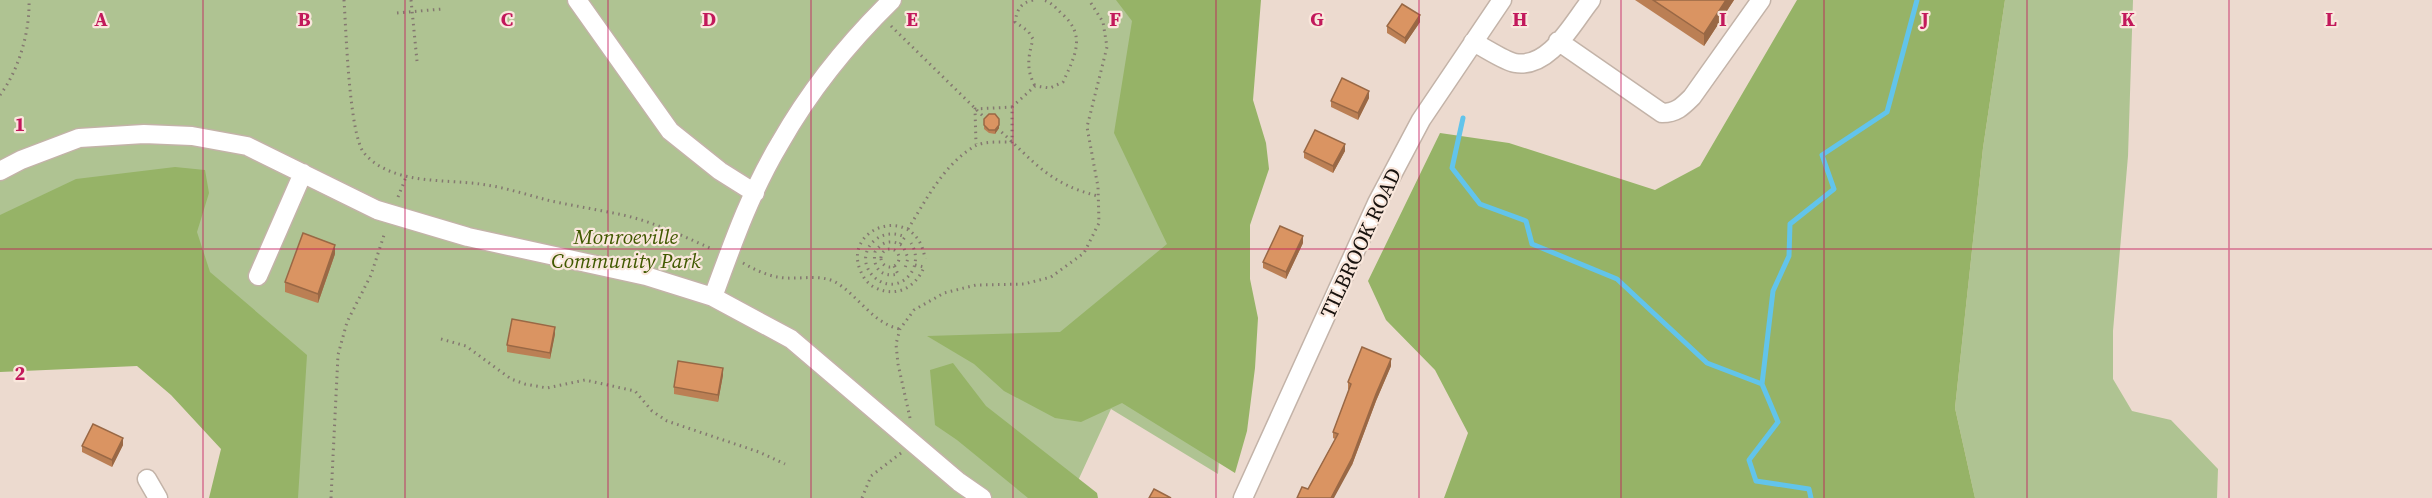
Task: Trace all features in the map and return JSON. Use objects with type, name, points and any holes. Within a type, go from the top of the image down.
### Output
[{"type":"street","points":[[577,0],[670,130],[720,171],[754,193]]},
{"type":"street","points":[[712,297],[754,193],[779,143],[827,72],[892,0]]},
{"type":"street","name":"TILBROOK ROAD","points":[[1243,498],[1377,203],[1421,120],[1502,0]]},
{"type":"street","points":[[1473,42],[1515,63],[1535,61],[1549,52],[1591,0]]},
{"type":"street","points":[[1558,41],[1662,113],[1671,113],[1681,108],[1761,0]]},
{"type":"street","points":[[0,171],[21,160],[79,138],[144,134],[192,136],[247,146],[377,210],[468,237],[646,276],[712,297],[791,339],[959,482],[982,498]]},
{"type":"street","points":[[258,276],[303,173]]},
{"type":"street","points":[[147,479],[158,498]]},
{"type":"path","points":[[0,95],[7,86],[23,46],[29,0]]},
{"type":"path","points":[[344,0],[350,90],[360,144],[363,152],[379,164],[406,177],[480,184],[581,208],[624,215],[666,228],[766,275],[787,278],[824,278],[837,284],[887,327],[900,329]]},
{"type":"path","points":[[411,0],[417,61]]},
{"type":"path","points":[[1034,0],[1024,2],[1017,11],[1015,22],[1033,39],[1027,64],[1028,73],[1035,86]]},
{"type":"path","points":[[975,108],[1012,107],[1035,86],[1050,88],[1063,82],[1078,44],[1076,31],[1068,19],[1048,1],[1042,0]]},
{"type":"path","points":[[862,498],[871,476],[902,452],[908,438],[910,415],[898,364],[896,344],[900,329],[914,310],[944,292],[976,285],[1024,284],[1051,277],[1084,253],[1099,223],[1098,196],[1087,127],[1107,47],[1103,22],[1089,0]]},
{"type":"path","points":[[397,13],[442,9]]},
{"type":"path","points":[[878,14],[1041,171],[1075,190],[1098,196]]},
{"type":"path","points":[[1012,107],[1012,142]]},
{"type":"path","points":[[975,108],[976,144]]},
{"type":"path","points":[[908,229],[930,192],[950,167],[976,144],[1012,142]]},
{"type":"path","points":[[331,498],[338,355],[347,322],[371,275],[406,177]]},
{"type":"path","points":[[915,265],[924,267],[920,277],[905,289],[886,292],[869,284],[859,268],[859,249],[869,233],[887,225],[896,225],[908,229],[920,240],[925,259]]},
{"type":"path","points":[[900,244],[905,237],[894,234],[879,236],[873,241],[866,255],[869,270],[880,281],[896,283],[910,276],[915,265],[916,254],[911,243]]},
{"type":"path","points":[[894,267],[898,264],[896,251],[886,251],[882,262],[894,267],[898,274],[891,276],[879,271],[875,266],[875,252],[884,243],[891,241],[900,244],[907,251],[908,258],[905,268]]},
{"type":"path","points":[[441,339],[466,346],[511,379],[525,384],[547,388],[585,380],[635,391],[652,411],[667,421],[759,452],[785,464]]},
{"type":"green space","name":"Monroeville Community Park","points":[[0,0],[1252,0],[1218,474],[1111,409],[1070,498],[298,498],[298,492],[0,237]]},
{"type":"green space","points":[[1116,0],[1261,0],[1253,100],[1266,143],[1269,169],[1250,225],[1250,279],[1258,318],[1255,368],[1247,431],[1235,473],[1122,403],[1081,422],[1055,418],[1004,391],[974,364],[927,336],[1060,332],[1167,244],[1114,133],[1132,21]]},
{"type":"green space","points":[[1797,0],[2005,0],[1983,148],[1955,408],[1975,498],[1444,498],[1468,433],[1435,370],[1386,320],[1368,281],[1440,133],[1509,143],[1655,190],[1700,166]]},
{"type":"green space","points":[[2005,0],[2133,0],[2128,156],[2113,331],[2113,379],[2132,411],[2171,420],[2218,469],[2217,498],[1975,498],[1955,408],[1983,148]]},
{"type":"green space","points":[[175,167],[205,170],[209,193],[197,232],[210,272],[307,355],[298,498],[209,498],[221,449],[171,395],[137,366],[0,372],[0,215],[76,179]]},
{"type":"green space","points":[[953,363],[986,406],[1097,493],[1098,498],[1028,498],[935,425],[930,370]]},
{"type":"building","points":[[1653,0],[1726,0],[1704,34]]},
{"type":"building","points":[[1402,4],[1420,15],[1405,38],[1387,26]]},
{"type":"building","points":[[1342,78],[1369,91],[1358,113],[1331,101]]},
{"type":"building","points":[[989,114],[995,114],[999,119],[999,125],[995,130],[989,130],[984,125],[984,119]]},
{"type":"building","points":[[1315,130],[1345,144],[1333,166],[1304,152]]},
{"type":"building","points":[[1280,226],[1303,236],[1286,272],[1263,262]]},
{"type":"building","points":[[303,233],[335,245],[318,294],[285,282]]},
{"type":"building","points":[[512,319],[555,327],[550,353],[507,345]]},
{"type":"building","points":[[1362,347],[1391,359],[1352,458],[1331,498],[1297,498],[1302,487],[1308,489],[1338,434],[1333,432],[1351,384],[1348,382]]},
{"type":"building","points":[[678,361],[723,368],[718,395],[674,387]]},
{"type":"building","points":[[93,424],[123,438],[112,460],[82,446]]},
{"type":"building","points":[[1154,489],[1171,498],[1149,498]]},
{"type":"waterway","points":[[1811,498],[1809,489],[1756,481],[1749,460],[1778,422],[1762,384],[1773,291],[1789,256],[1790,224],[1834,189],[1822,155],[1887,112],[1917,0]]},
{"type":"waterway","points":[[1463,118],[1452,168],[1480,204],[1526,221],[1532,244],[1617,279],[1707,363],[1762,384]]}]
